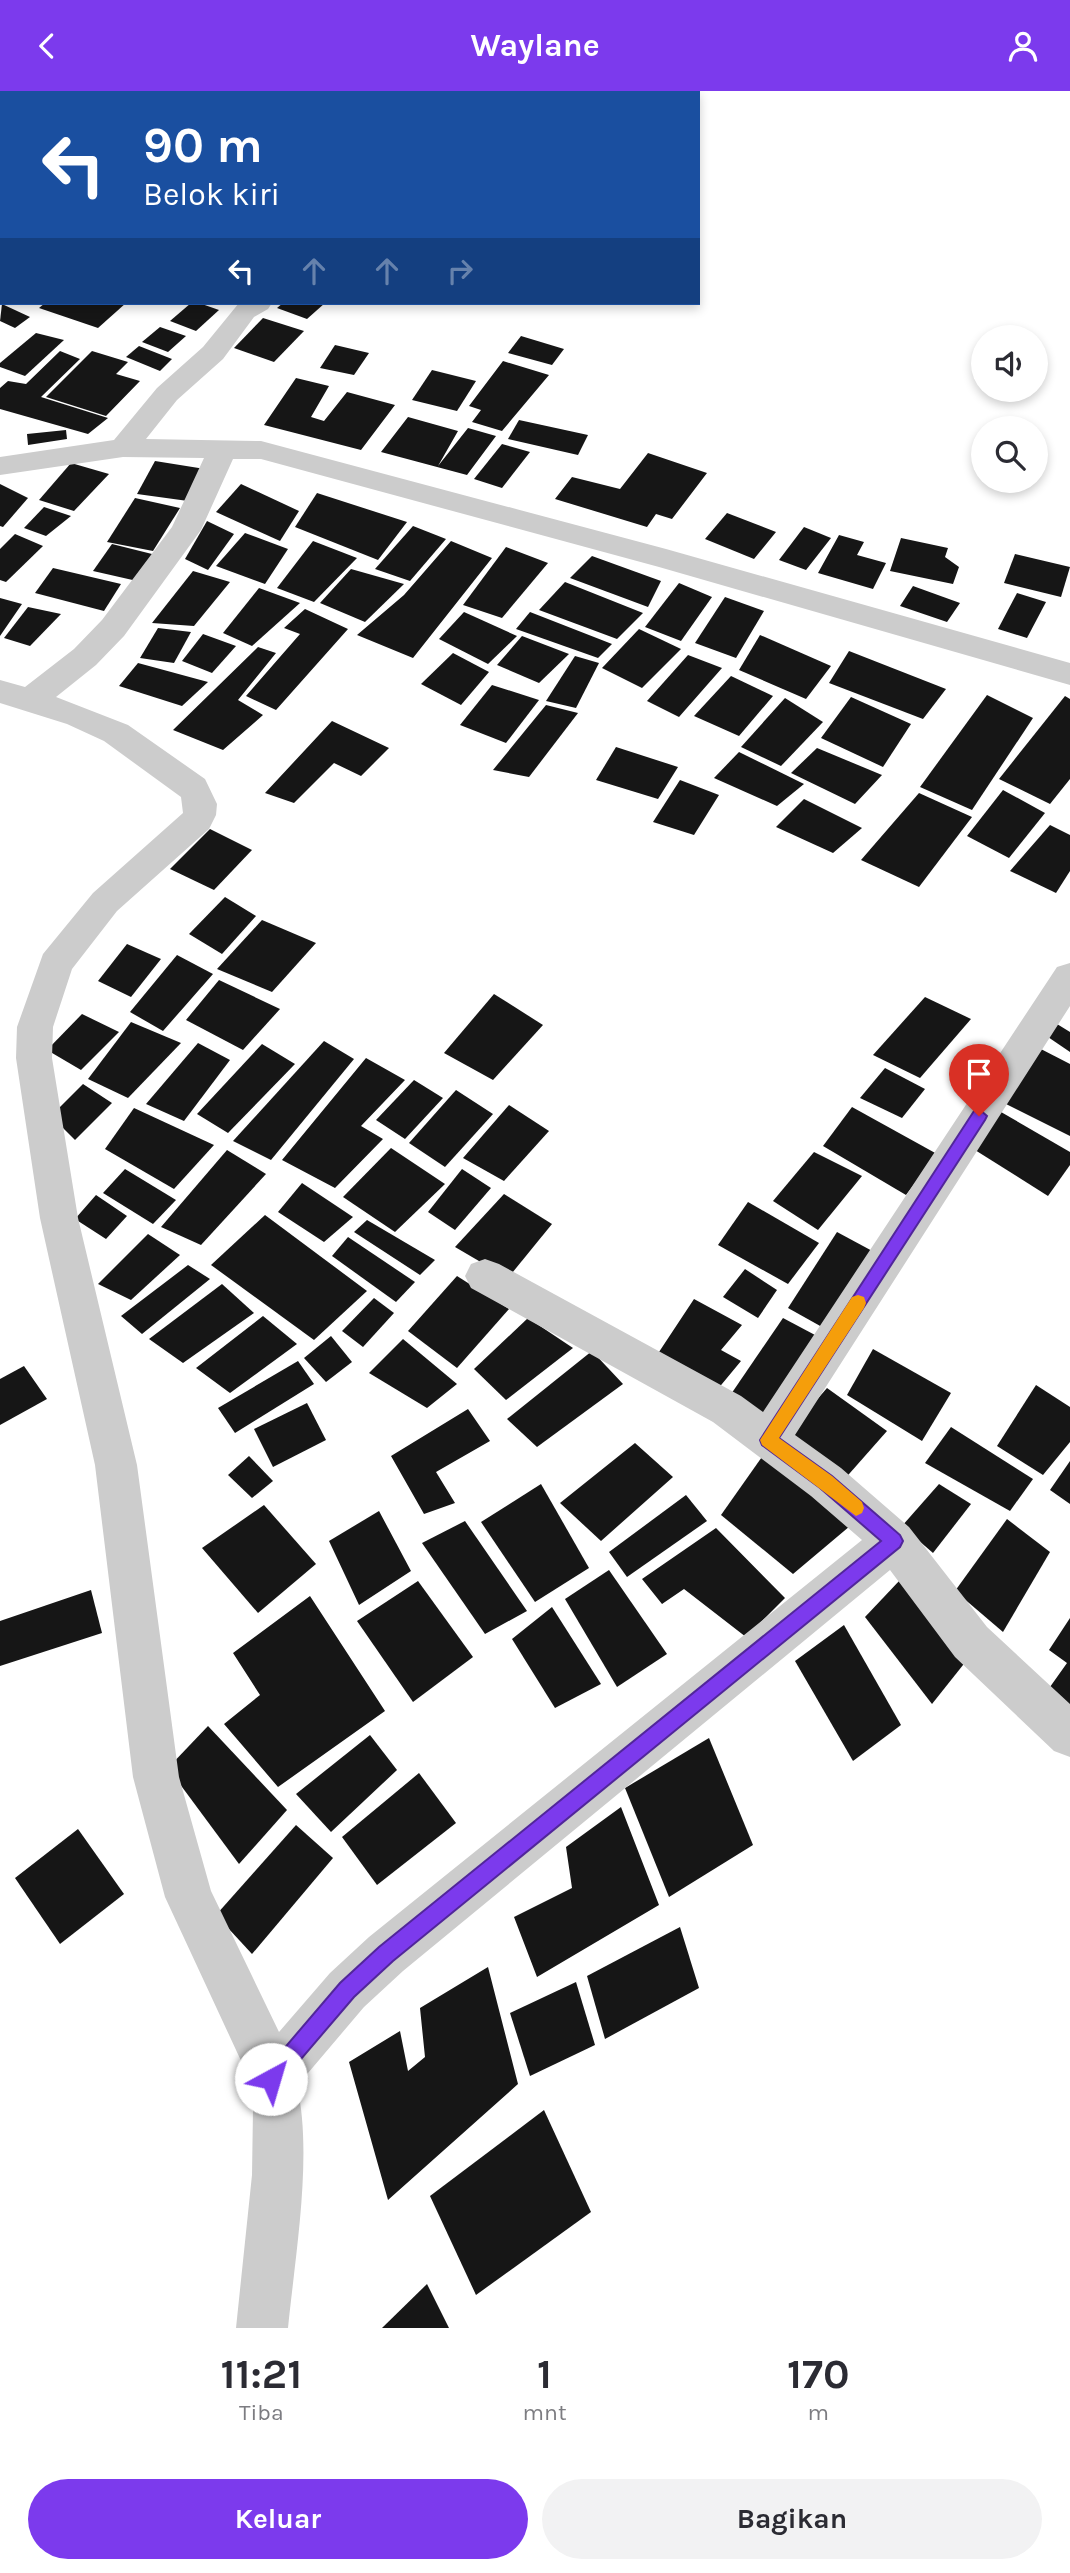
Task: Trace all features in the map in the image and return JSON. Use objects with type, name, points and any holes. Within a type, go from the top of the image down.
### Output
[{"type":"street","points":[[123,447],[167,394],[213,353],[244,311],[254,305]]},
{"type":"street","points":[[0,466],[123,447],[261,450],[666,559],[1070,674]]},
{"type":"street","points":[[15,696],[85,657],[113,628],[186,530],[223,448]]},
{"type":"street","points":[[15,696],[78,716],[116,733],[193,788],[200,798],[202,809],[197,820],[105,902],[56,964],[35,1027],[34,1058],[59,1218],[116,1465],[156,1777],[189,1897],[267,2061],[278,2109],[276,2175],[262,2328]]},
{"type":"street","points":[[768,1440],[1070,977]]},
{"type":"street","points":[[485,1276],[727,1409],[826,1482],[894,1541],[971,1642],[1070,1735]]},
{"type":"street","points":[[271,2079],[347,1990],[386,1954],[894,1541]]},
{"type":"building","points":[[2,305],[30,317],[15,328],[0,321]]},
{"type":"building","points":[[43,305],[124,305],[98,328],[39,308]]},
{"type":"building","points":[[189,305],[205,305],[219,310],[196,331],[170,321]]},
{"type":"building","points":[[281,305],[323,305],[307,319],[277,308]]},
{"type":"building","points":[[263,318],[304,331],[274,362],[234,348]]},
{"type":"building","points":[[160,327],[186,336],[168,352],[142,342]]},
{"type":"building","points":[[36,333],[64,340],[25,376],[0,367],[0,363]]},
{"type":"building","points":[[521,336],[564,349],[552,365],[508,353]]},
{"type":"building","points":[[335,345],[369,353],[354,375],[320,368]]},
{"type":"building","points":[[139,346],[172,359],[160,371],[126,357]]},
{"type":"building","points":[[60,351],[80,359],[41,397],[108,418],[88,434],[0,409],[0,388],[8,381],[26,384]]},
{"type":"building","points":[[92,351],[128,362],[116,374],[140,381],[106,416],[46,397]]},
{"type":"building","points":[[503,361],[549,375],[502,431],[472,422],[481,410],[469,406]]},
{"type":"building","points":[[432,370],[476,381],[457,411],[412,400]]},
{"type":"building","points":[[296,378],[329,386],[311,417],[324,421],[347,392],[395,405],[361,450],[264,425]]},
{"type":"building","points":[[408,417],[458,431],[438,466],[468,428],[496,436],[467,475],[381,452]]},
{"type":"building","points":[[519,420],[588,435],[578,455],[508,439]]},
{"type":"building","points":[[66,430],[67,439],[28,445],[27,434]]},
{"type":"building","points":[[502,444],[530,452],[502,488],[474,479]]},
{"type":"building","points":[[648,453],[707,473],[672,519],[656,514],[647,527],[555,499],[572,477],[620,489]]},
{"type":"building","points":[[155,461],[205,469],[188,501],[137,494]]},
{"type":"building","points":[[71,463],[109,474],[74,511],[39,500]]},
{"type":"building","points":[[0,484],[28,498],[3,527],[0,526]]},
{"type":"building","points":[[241,484],[299,511],[280,541],[216,512]]},
{"type":"building","points":[[317,493],[407,522],[378,560],[295,527]]},
{"type":"building","points":[[135,498],[180,508],[153,551],[107,542]]},
{"type":"building","points":[[44,507],[71,516],[46,536],[24,528]]},
{"type":"building","points":[[727,513],[776,532],[754,559],[705,539]]},
{"type":"building","points":[[207,521],[234,534],[208,570],[185,559]]},
{"type":"building","points":[[413,526],[446,539],[410,581],[375,569]]},
{"type":"building","points":[[804,527],[831,538],[806,570],[779,560]]},
{"type":"building","points":[[245,533],[288,549],[265,584],[216,566]]},
{"type":"building","points":[[15,534],[43,546],[6,582],[0,580],[0,549]]},
{"type":"building","points":[[839,535],[864,542],[857,555],[886,563],[873,589],[818,573]]},
{"type":"building","points":[[901,538],[948,548],[945,557],[959,567],[953,584],[890,571]]},
{"type":"building","points":[[313,541],[357,558],[314,602],[277,588]]},
{"type":"building","points":[[451,541],[492,558],[413,658],[357,635],[404,595]]},
{"type":"building","points":[[112,544],[156,555],[137,581],[93,571]]},
{"type":"building","points":[[506,547],[548,563],[502,618],[463,605]]},
{"type":"building","points":[[1015,554],[1070,567],[1061,597],[1004,583]]},
{"type":"building","points":[[592,556],[661,581],[648,607],[570,578]]},
{"type":"building","points":[[53,568],[121,584],[104,611],[35,593]]},
{"type":"building","points":[[351,569],[404,584],[365,622],[320,603]]},
{"type":"building","points":[[193,571],[230,582],[194,626],[152,623]]},
{"type":"building","points":[[565,582],[643,613],[617,639],[539,610]]},
{"type":"building","points":[[679,583],[712,597],[681,641],[645,627]]},
{"type":"building","points":[[913,586],[960,603],[947,622],[900,606]]},
{"type":"building","points":[[259,588],[300,603],[252,646],[223,633]]},
{"type":"building","points":[[1017,593],[1046,602],[1027,638],[998,629]]},
{"type":"building","points":[[725,597],[764,611],[736,658],[695,643]]},
{"type":"building","points":[[0,598],[22,604],[0,636]]},
{"type":"building","points":[[28,607],[61,614],[30,646],[4,638]]},
{"type":"building","points":[[305,609],[348,629],[276,710],[246,696],[300,634],[284,628]]},
{"type":"building","points":[[464,612],[517,636],[488,664],[439,639]]},
{"type":"building","points":[[530,612],[612,644],[598,658],[516,629]]},
{"type":"building","points":[[158,628],[191,632],[174,663],[140,658]]},
{"type":"building","points":[[639,629],[681,649],[642,688],[602,668]]},
{"type":"building","points":[[203,634],[236,646],[212,673],[182,661]]},
{"type":"building","points":[[760,635],[831,666],[806,699],[739,670]]},
{"type":"building","points":[[522,636],[569,654],[539,683],[497,665]]},
{"type":"building","points":[[258,647],[276,653],[238,700],[263,715],[223,750],[173,730]]},
{"type":"building","points":[[849,651],[946,689],[923,719],[829,683]]},
{"type":"building","points":[[453,653],[489,672],[461,705],[421,684]]},
{"type":"building","points":[[688,655],[722,668],[679,717],[647,701]]},
{"type":"building","points":[[575,656],[599,663],[576,708],[546,701]]},
{"type":"building","points":[[138,663],[208,682],[182,706],[119,686]]},
{"type":"building","points":[[731,676],[773,696],[739,736],[694,716]]},
{"type":"building","points":[[492,685],[539,700],[506,743],[460,725]]},
{"type":"building","points":[[987,695],[1033,718],[972,810],[920,787]]},
{"type":"building","points":[[1065,696],[1070,699],[1070,779],[1050,804],[999,779]]},
{"type":"building","points":[[851,697],[911,724],[883,767],[821,738]]},
{"type":"building","points":[[785,698],[823,722],[781,766],[741,747]]},
{"type":"building","points":[[546,705],[578,713],[529,777],[493,770]]},
{"type":"building","points":[[332,721],[389,748],[361,776],[334,763],[294,803],[265,793]]},
{"type":"building","points":[[616,747],[678,767],[658,799],[596,780]]},
{"type":"building","points":[[817,748],[882,775],[855,804],[791,773]]},
{"type":"building","points":[[739,752],[804,784],[777,806],[714,778]]},
{"type":"building","points":[[680,780],[719,795],[694,835],[653,822]]},
{"type":"building","points":[[1003,790],[1045,813],[1009,858],[967,836]]},
{"type":"building","points":[[919,793],[972,817],[919,887],[861,860]]},
{"type":"building","points":[[804,799],[862,828],[833,853],[776,827]]},
{"type":"building","points":[[1050,825],[1070,835],[1070,871],[1056,893],[1010,871]]},
{"type":"building","points":[[210,829],[252,850],[214,890],[170,869]]},
{"type":"building","points":[[225,897],[256,916],[222,954],[189,934]]},
{"type":"building","points":[[262,920],[316,943],[272,992],[217,969]]},
{"type":"building","points":[[127,944],[161,959],[131,997],[98,981]]},
{"type":"building","points":[[177,955],[213,974],[163,1031],[130,1012]]},
{"type":"building","points":[[219,980],[280,1009],[243,1050],[186,1020]]},
{"type":"building","points":[[494,994],[543,1025],[493,1080],[444,1053]]},
{"type":"building","points":[[925,997],[971,1019],[920,1078],[873,1055]]},
{"type":"building","points":[[82,1014],[119,1032],[81,1070],[47,1050]]},
{"type":"building","points":[[131,1022],[181,1043],[128,1098],[88,1079]]},
{"type":"building","points":[[1057,1024],[1070,1032],[1070,1052],[1048,1037]]},
{"type":"building","points":[[324,1041],[354,1059],[271,1160],[233,1141]]},
{"type":"building","points":[[198,1043],[230,1060],[184,1121],[146,1104]]},
{"type":"building","points":[[262,1044],[295,1064],[228,1133],[197,1114]]},
{"type":"building","points":[[1037,1047],[1070,1064],[1070,1136],[1002,1102]]},
{"type":"building","points":[[366,1058],[405,1080],[361,1126],[383,1139],[335,1188],[282,1160]]},
{"type":"building","points":[[885,1068],[925,1089],[902,1118],[860,1098]]},
{"type":"building","points":[[414,1080],[443,1098],[405,1139],[376,1120]]},
{"type":"building","points":[[83,1084],[112,1103],[75,1140],[51,1116]]},
{"type":"building","points":[[456,1090],[493,1114],[445,1167],[409,1143]]},
{"type":"building","points":[[509,1105],[549,1131],[504,1181],[463,1158]]},
{"type":"building","points":[[852,1107],[937,1154],[906,1195],[823,1146]]},
{"type":"building","points":[[134,1108],[214,1145],[174,1189],[105,1149]]},
{"type":"building","points":[[1001,1112],[1070,1152],[1070,1165],[1048,1196],[975,1150]]},
{"type":"building","points":[[391,1148],[445,1184],[395,1232],[343,1197]]},
{"type":"building","points":[[227,1150],[266,1174],[201,1245],[161,1227]]},
{"type":"building","points":[[814,1152],[862,1176],[818,1230],[773,1201]]},
{"type":"building","points":[[125,1169],[176,1200],[153,1224],[103,1193]]},
{"type":"building","points":[[462,1169],[491,1188],[455,1230],[428,1212]]},
{"type":"building","points":[[302,1183],[353,1217],[324,1242],[278,1212]]},
{"type":"building","points":[[504,1194],[552,1224],[508,1278],[455,1247]]},
{"type":"building","points":[[96,1195],[127,1216],[106,1239],[75,1219]]},
{"type":"building","points":[[748,1202],[819,1243],[788,1284],[718,1245]]},
{"type":"building","points":[[265,1215],[367,1291],[314,1340],[211,1265]]},
{"type":"building","points":[[367,1220],[435,1260],[420,1275],[354,1232]]},
{"type":"building","points":[[837,1232],[876,1253],[822,1327],[788,1308]]},
{"type":"building","points":[[148,1234],[180,1255],[131,1300],[98,1284]]},
{"type":"building","points":[[348,1237],[415,1282],[396,1302],[332,1256]]},
{"type":"building","points":[[188,1265],[210,1279],[142,1334],[121,1316]]},
{"type":"building","points":[[745,1269],[777,1290],[758,1318],[723,1297]]},
{"type":"building","points":[[457,1276],[509,1309],[457,1368],[408,1331]]},
{"type":"building","points":[[222,1284],[254,1313],[183,1363],[149,1339]]},
{"type":"building","points":[[374,1298],[394,1313],[363,1347],[342,1331]]},
{"type":"building","points":[[694,1299],[742,1325],[721,1350],[741,1361],[717,1390],[657,1355]]},
{"type":"building","points":[[263,1316],[297,1344],[230,1393],[196,1368]]},
{"type":"building","points":[[528,1318],[573,1348],[506,1400],[474,1369]]},
{"type":"building","points":[[783,1318],[815,1335],[763,1421],[727,1400]]},
{"type":"building","points":[[331,1336],[352,1362],[326,1382],[304,1358]]},
{"type":"building","points":[[403,1339],[457,1384],[427,1408],[369,1373]]},
{"type":"building","points":[[873,1349],[951,1393],[922,1441],[847,1395]]},
{"type":"building","points":[[592,1351],[623,1384],[537,1447],[507,1419]]},
{"type":"building","points":[[298,1361],[314,1384],[235,1433],[218,1408]]},
{"type":"building","points":[[24,1366],[47,1399],[0,1425],[0,1379]]},
{"type":"building","points":[[1036,1385],[1070,1407],[1070,1442],[1043,1475],[997,1446]]},
{"type":"building","points":[[827,1388],[887,1431],[842,1482],[782,1440]]},
{"type":"building","points":[[307,1403],[326,1440],[273,1467],[254,1429]]},
{"type":"building","points":[[468,1409],[490,1441],[436,1472],[455,1503],[424,1514],[391,1456]]},
{"type":"building","points":[[951,1427],[1033,1479],[1010,1511],[925,1463]]},
{"type":"building","points":[[635,1443],[673,1477],[601,1541],[560,1503]]},
{"type":"building","points":[[764,1454],[850,1526],[793,1574],[721,1515]]},
{"type":"building","points":[[249,1456],[273,1481],[252,1498],[228,1475]]},
{"type":"building","points":[[1070,1461],[1070,1504],[1050,1490]]},
{"type":"building","points":[[541,1484],[589,1568],[535,1602],[481,1522]]},
{"type":"building","points":[[939,1484],[971,1504],[933,1553],[902,1526]]},
{"type":"building","points":[[686,1495],[707,1521],[627,1577],[609,1552]]},
{"type":"building","points":[[264,1505],[316,1564],[258,1613],[202,1548]]},
{"type":"building","points":[[379,1511],[411,1571],[359,1605],[329,1541]]},
{"type":"building","points":[[1007,1519],[1050,1552],[1003,1632],[955,1591]]},
{"type":"building","points":[[465,1521],[527,1611],[485,1634],[422,1543]]},
{"type":"building","points":[[716,1528],[785,1598],[746,1637],[684,1589],[662,1604],[642,1579]]},
{"type":"building","points":[[609,1570],[667,1654],[617,1687],[565,1599]]},
{"type":"building","points":[[900,1580],[967,1660],[932,1704],[865,1617]]},
{"type":"building","points":[[418,1581],[473,1657],[413,1702],[357,1621]]},
{"type":"building","points":[[91,1590],[102,1633],[0,1666],[0,1621]]},
{"type":"building","points":[[310,1596],[385,1711],[278,1787],[224,1724],[260,1695],[233,1653]]},
{"type":"building","points":[[552,1607],[601,1684],[555,1708],[512,1639]]},
{"type":"building","points":[[1070,1618],[1070,1715],[1045,1694],[1067,1663],[1049,1650]]},
{"type":"building","points":[[844,1625],[901,1725],[853,1761],[795,1661]]},
{"type":"building","points":[[208,1726],[287,1810],[239,1864],[168,1768]]},
{"type":"building","points":[[370,1735],[397,1770],[331,1832],[296,1794]]},
{"type":"building","points":[[709,1738],[753,1845],[669,1897],[625,1788]]},
{"type":"building","points":[[419,1773],[456,1823],[377,1885],[342,1837]]},
{"type":"building","points":[[621,1807],[659,1905],[537,1977],[514,1917],[572,1888],[566,1847]]},
{"type":"building","points":[[296,1825],[333,1858],[252,1954],[216,1915]]},
{"type":"building","points":[[78,1829],[124,1894],[60,1944],[15,1878]]},
{"type":"building","points":[[680,1927],[699,1988],[605,2039],[587,1976]]},
{"type":"building","points":[[488,1967],[518,2084],[388,2200],[349,2062],[400,2031],[408,2071],[425,2057],[420,2008]]},
{"type":"building","points":[[576,1982],[595,2045],[530,2076],[510,2013]]},
{"type":"building","points":[[544,2110],[591,2212],[476,2295],[430,2196]]},
{"type":"building","points":[[427,2284],[449,2328],[382,2328]]},
{"type":"slow traffic","points":[[856,1508],[826,1482],[768,1440],[858,1303]]},
{"type":"route","points":[[271,2079],[347,1990],[386,1954],[894,1541],[826,1482],[768,1440],[979,1116]]}]
